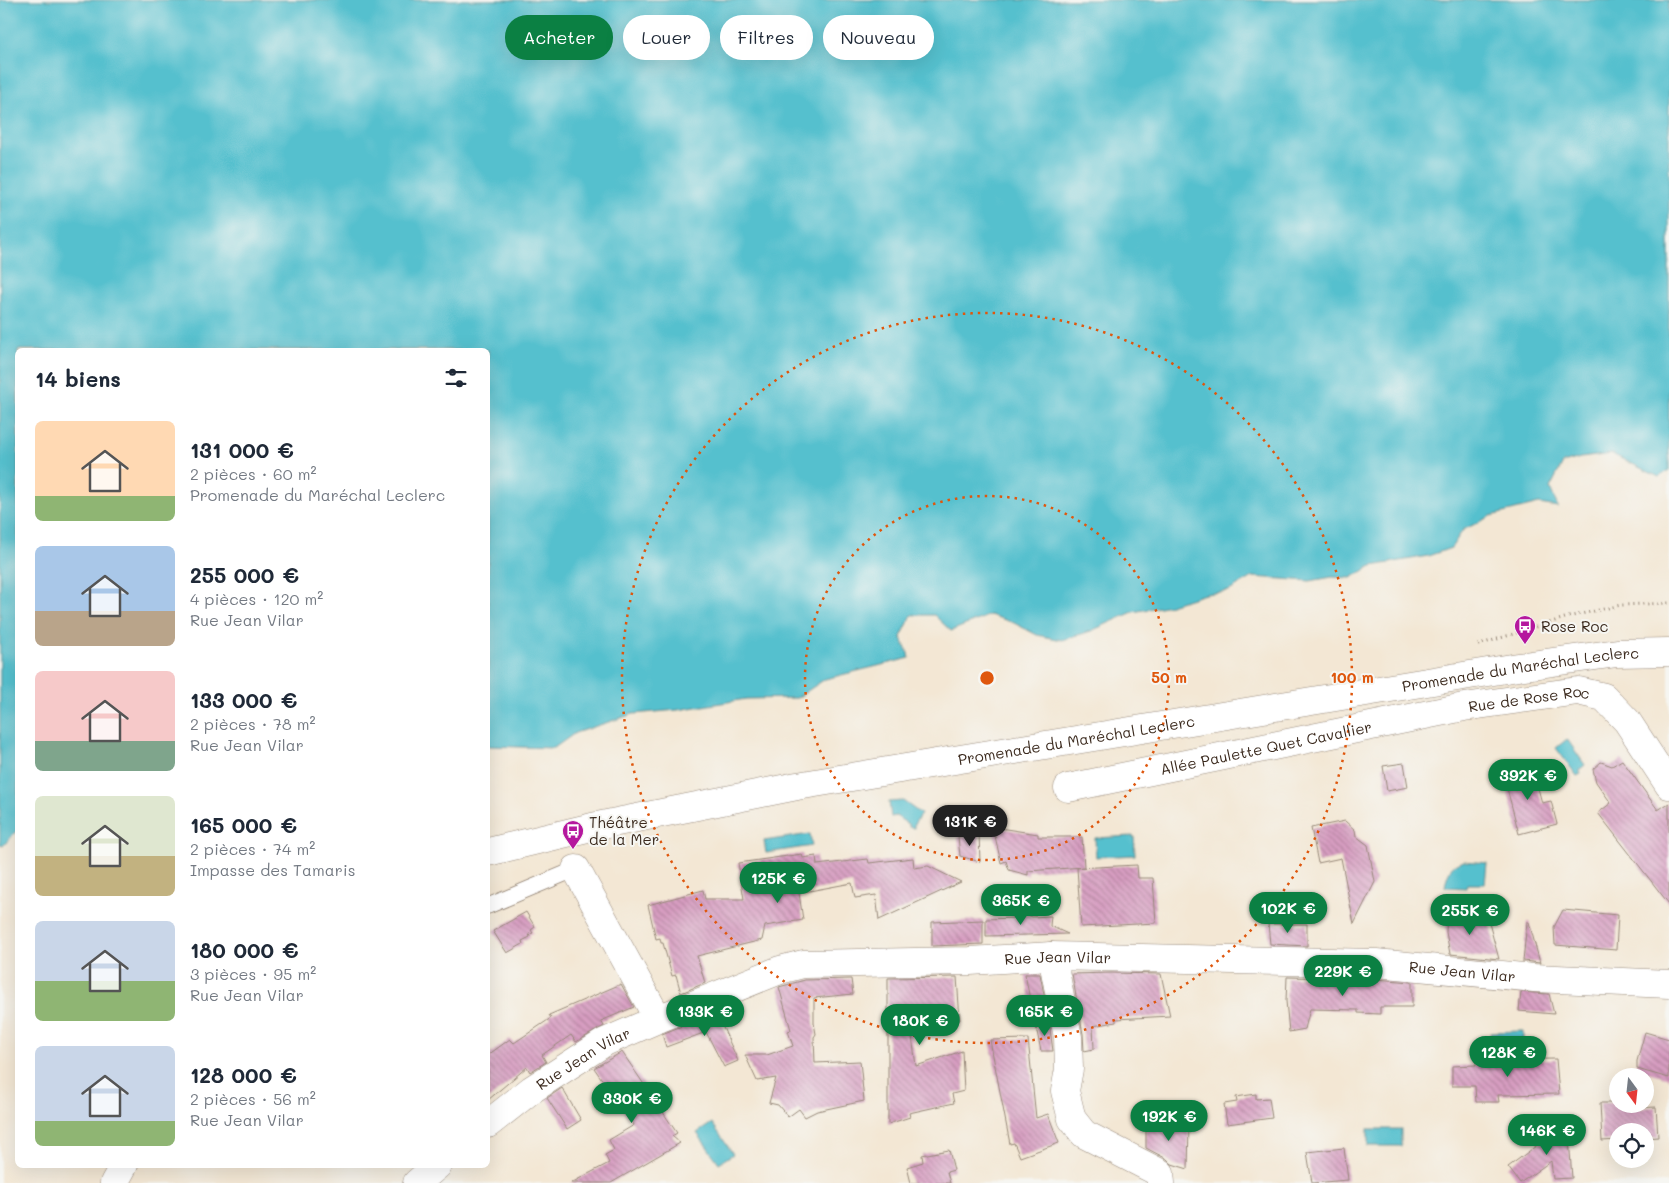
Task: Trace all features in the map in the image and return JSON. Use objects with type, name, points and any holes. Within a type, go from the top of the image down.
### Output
[{"type":"street","name":"Promenade du Maréchal Leclerc","points":[[490,852],[575,831],[797,786],[1460,676],[1617,653],[1669,652]]},
{"type":"street","name":"Rue de Rose Roc","points":[[1460,676],[1464,706],[1578,691],[1604,697],[1627,721],[1669,785]]},
{"type":"street","name":"Allée Paulette Quet Cavallier","points":[[1068,788],[1464,706]]},
{"type":"street","points":[[576,870],[658,1018]]},
{"type":"street","points":[[1051,956],[1068,1037],[1069,1069],[1065,1091],[1072,1119],[1084,1134],[1160,1173],[1161,1183]]},
{"type":"street","name":"Rue Jean Vilar","points":[[490,1122],[531,1090],[605,1042],[658,1018],[780,970],[803,964],[970,961],[1051,956],[1376,963],[1534,978],[1669,984]]},
{"type":"street","points":[[114,1183],[122,1168]]},
{"type":"street","points":[[417,1183],[434,1168]]},
{"type":"lane","points":[[490,905],[576,870]]},
{"type":"water","points":[[0,0],[1669,0],[1669,470],[1659,477],[1612,454],[1580,458],[1563,463],[1550,488],[1558,507],[1539,504],[1491,516],[1463,530],[1451,548],[1428,556],[1372,566],[1351,578],[1332,577],[1310,581],[1253,577],[1229,591],[1205,594],[1170,605],[1133,612],[1091,631],[1062,640],[1037,635],[1014,623],[990,615],[951,631],[934,615],[912,615],[901,637],[910,658],[825,679],[797,698],[746,699],[678,710],[633,714],[575,733],[554,748],[490,746],[490,348],[15,348],[15,832],[3,846],[0,845]]},
{"type":"water","points":[[1567,739],[1585,765],[1579,770],[1581,774],[1577,776],[1556,748]]},
{"type":"water","points":[[903,801],[921,814],[914,824],[914,828],[909,827],[909,825],[896,816],[891,817],[889,802]]},
{"type":"water","points":[[810,834],[812,846],[766,853],[764,841]]},
{"type":"water","points":[[1134,836],[1135,855],[1096,857],[1095,838]]},
{"type":"water","points":[[1464,861],[1487,863],[1485,884],[1467,884],[1466,888],[1445,887],[1452,867]]},
{"type":"water","points":[[1523,1031],[1523,1046],[1511,1047],[1511,1052],[1502,1052],[1502,1048],[1491,1048],[1490,1032]]},
{"type":"water","points":[[712,1123],[733,1154],[719,1163],[697,1133]]},
{"type":"water","points":[[1368,1129],[1401,1129],[1401,1146],[1368,1146]]},
{"type":"building","points":[[1622,760],[1658,810],[1669,803],[1669,904],[1598,813],[1611,803],[1596,782],[1593,769],[1601,762],[1612,766]]},
{"type":"building","points":[[1404,763],[1408,787],[1387,791],[1383,766]]},
{"type":"building","points":[[1532,766],[1542,803],[1551,801],[1557,824],[1519,834],[1503,773]]},
{"type":"building","points":[[1345,821],[1355,830],[1356,836],[1368,845],[1375,882],[1354,924],[1341,858],[1318,863],[1311,828]]},
{"type":"building","points":[[993,827],[1038,834],[1038,837],[1082,837],[1084,867],[1028,871],[1028,875],[1009,870],[1006,861],[1001,863]]},
{"type":"building","points":[[979,833],[980,862],[960,856],[958,837]]},
{"type":"building","points":[[802,854],[803,858],[816,856],[817,865],[868,859],[869,863],[913,858],[914,868],[928,866],[961,882],[879,920],[876,895],[855,898],[852,883],[799,893],[803,920],[765,926],[762,940],[697,956],[705,983],[681,993],[676,975],[672,976],[663,943],[661,943],[660,938],[656,939],[648,905],[703,890],[705,899],[744,899],[738,863]]},
{"type":"building","points":[[1137,865],[1138,878],[1153,878],[1156,923],[1081,927],[1077,868]]},
{"type":"building","points":[[1015,909],[1032,917],[1051,916],[1050,926],[1068,934],[986,936],[986,919],[1016,918]]},
{"type":"building","points":[[1563,910],[1618,915],[1616,950],[1555,945],[1554,927]]},
{"type":"building","points":[[526,912],[535,927],[531,930],[533,933],[529,934],[530,937],[522,941],[523,944],[507,953],[493,931]]},
{"type":"building","points":[[1447,913],[1487,916],[1499,959],[1450,954],[1446,932]]},
{"type":"building","points":[[983,920],[983,944],[932,946],[932,922]]},
{"type":"building","points":[[1527,922],[1529,922],[1540,963],[1523,961]]},
{"type":"building","points":[[1268,924],[1307,924],[1307,946],[1270,944]]},
{"type":"building","points":[[1025,974],[1040,974],[1049,1020],[1034,1020]]},
{"type":"building","points":[[1072,974],[1161,974],[1170,1016],[1116,1019],[1116,1022],[1093,1026],[1094,1049],[1084,1051],[1083,1034]]},
{"type":"building","points":[[957,977],[960,1020],[910,1021],[916,1066],[962,1051],[964,1091],[952,1094],[954,1103],[909,1113],[910,1117],[888,1124],[888,978]]},
{"type":"building","points":[[1287,977],[1375,979],[1412,982],[1412,1007],[1380,1007],[1380,1014],[1358,1013],[1358,1010],[1310,1009],[1305,1029],[1289,1032],[1286,1001]]},
{"type":"building","points":[[851,979],[853,994],[814,998],[815,1063],[860,1061],[864,1101],[817,1111],[805,1117],[799,1109],[788,1117],[778,1105],[769,1103],[776,1078],[757,1081],[745,1055],[767,1055],[793,1046],[788,1031],[791,1030],[779,987],[805,980]]},
{"type":"building","points":[[621,984],[634,1007],[601,1021],[604,1026],[576,1042],[571,1035],[542,1055],[546,1062],[530,1072],[527,1067],[490,1098],[490,1054],[510,1039],[514,1043],[551,1018],[549,1015]]},
{"type":"building","points":[[1521,992],[1549,994],[1554,1014],[1519,1011]]},
{"type":"building","points":[[716,1012],[738,1061],[724,1067],[706,1032],[666,1047],[662,1034]]},
{"type":"building","points":[[1049,1022],[1053,1051],[1041,1051],[1036,1027]]},
{"type":"building","points":[[1645,1032],[1669,1039],[1669,1078],[1654,1074],[1654,1068],[1637,1068],[1637,1061]]},
{"type":"building","points":[[1028,1039],[1036,1118],[1048,1114],[1059,1143],[1020,1157],[1014,1143],[1010,1144],[990,1040]]},
{"type":"building","points":[[622,1052],[677,1133],[672,1136],[680,1143],[611,1183],[571,1183],[609,1163],[605,1155],[614,1150],[609,1140],[634,1125],[594,1068]]},
{"type":"building","points":[[1556,1059],[1559,1094],[1498,1095],[1499,1102],[1476,1102],[1475,1086],[1452,1086],[1452,1066],[1476,1065],[1476,1060]]},
{"type":"building","points":[[562,1088],[581,1120],[567,1129],[547,1098]]},
{"type":"building","points":[[1256,1094],[1256,1099],[1269,1098],[1272,1118],[1227,1124],[1224,1104],[1237,1102],[1236,1097]]},
{"type":"building","points":[[1600,1103],[1609,1103],[1609,1113],[1654,1113],[1654,1107],[1656,1107],[1658,1137],[1654,1137],[1654,1123],[1609,1123],[1609,1141],[1602,1141]]},
{"type":"building","points":[[1146,1122],[1189,1125],[1188,1169],[1172,1164],[1167,1159],[1146,1148]]},
{"type":"building","points":[[1568,1126],[1572,1178],[1553,1179],[1551,1161],[1520,1183],[1508,1167],[1548,1137],[1548,1127]]},
{"type":"building","points":[[1344,1148],[1348,1180],[1312,1183],[1307,1152]]},
{"type":"building","points":[[949,1150],[954,1170],[947,1172],[950,1183],[911,1183],[907,1167],[923,1162],[922,1155]]},
{"type":"place","name":"Rose Roc","points":[[1525,645]]},
{"type":"place","name":"Théâtre de la Mer","points":[[573,850]]}]
